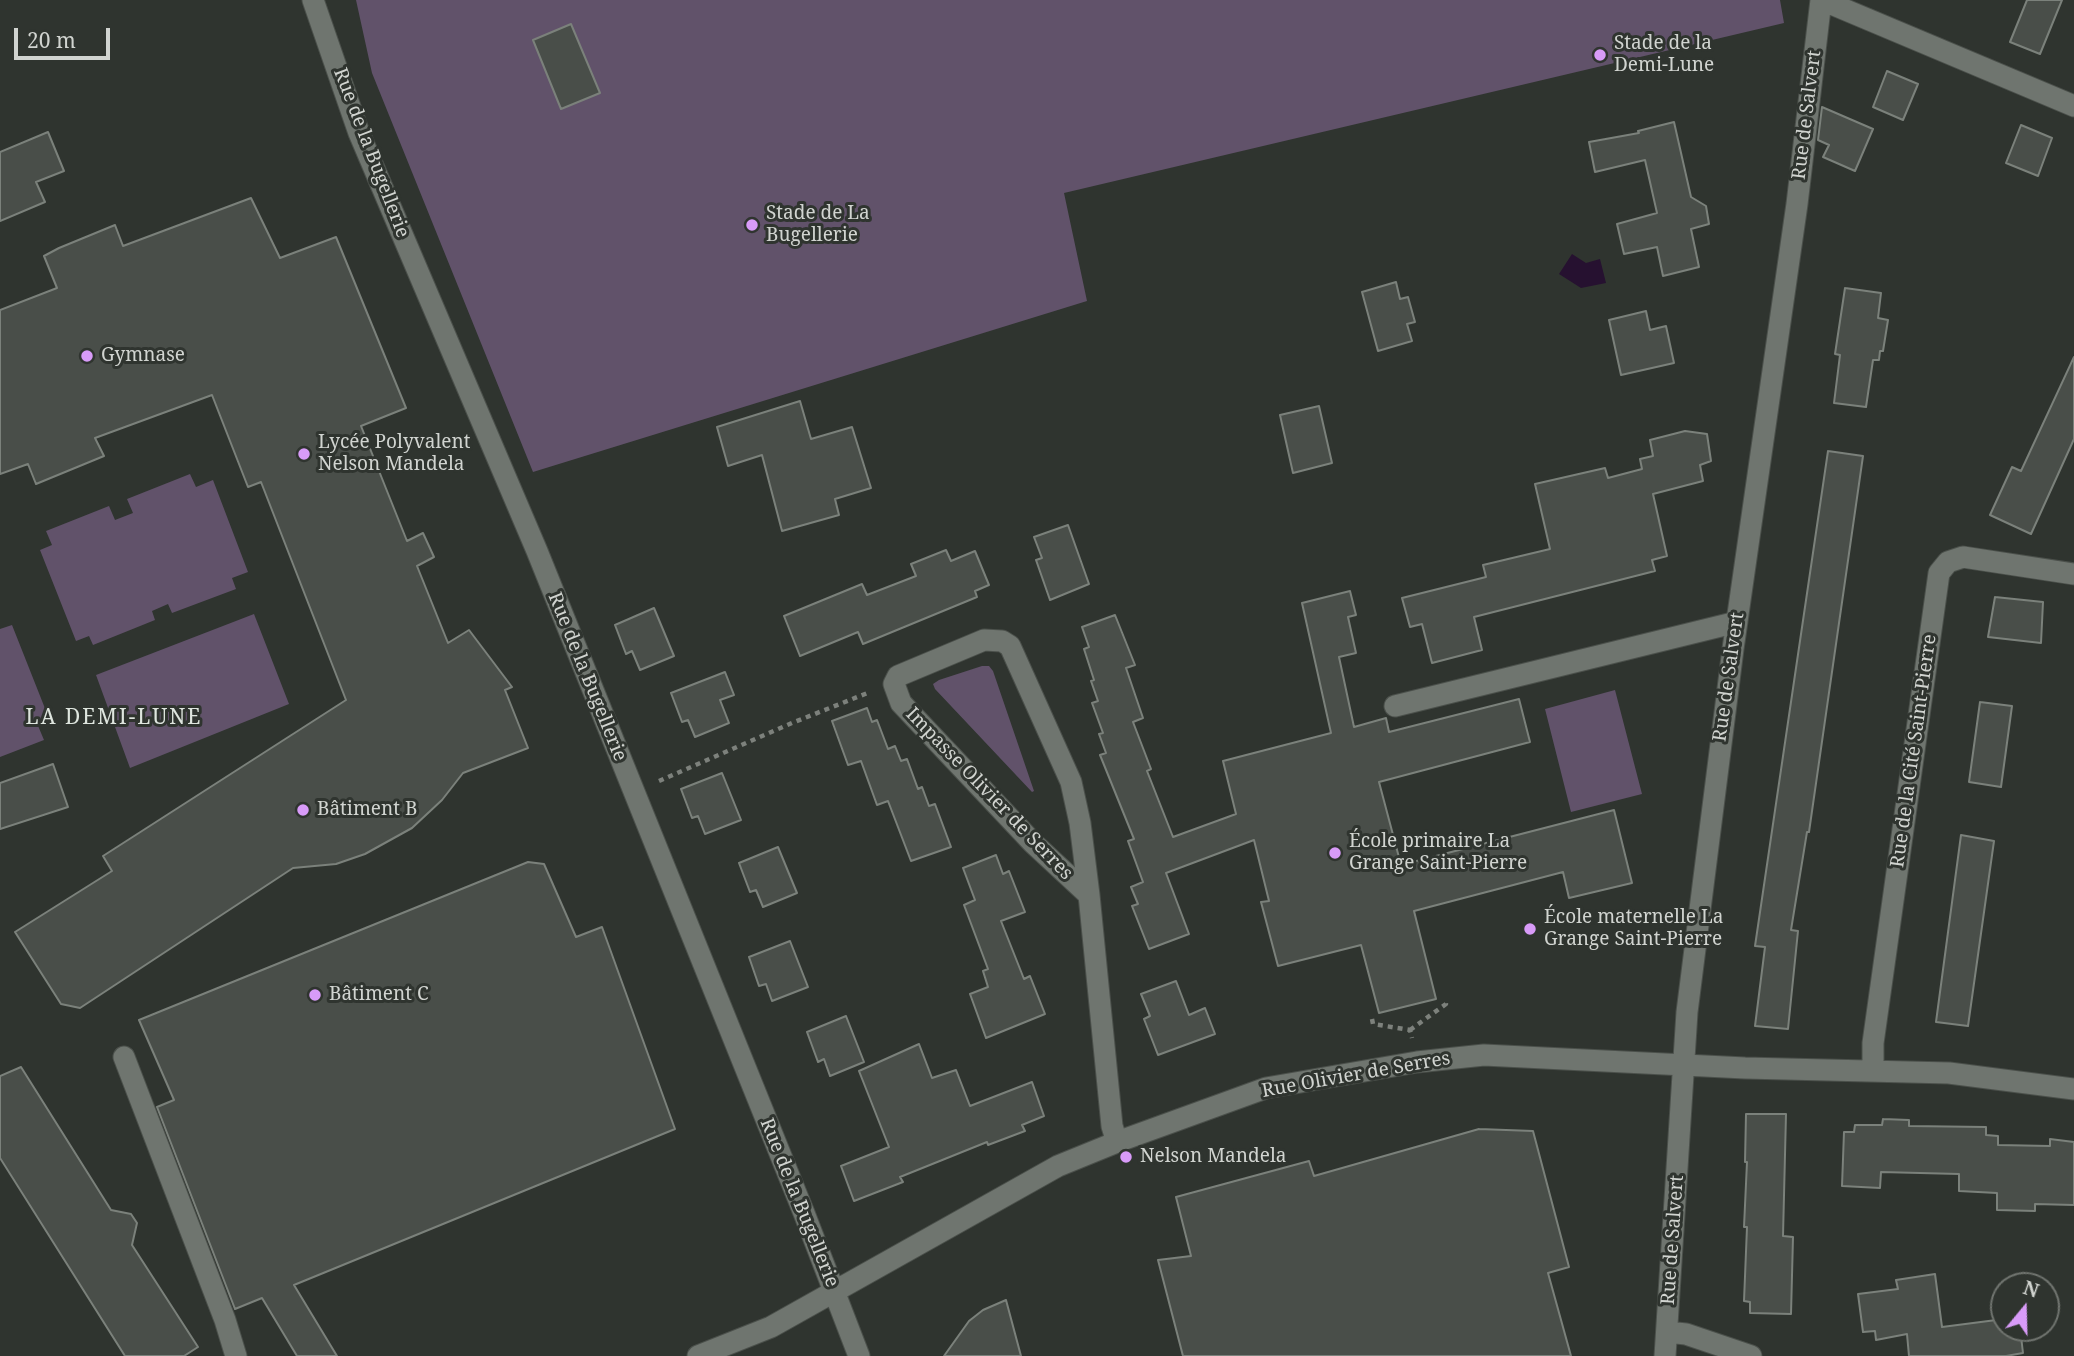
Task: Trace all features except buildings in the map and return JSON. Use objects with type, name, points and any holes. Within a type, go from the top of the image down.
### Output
[{"type":"street","name":"Rue de la Bugellerie","points":[[313,0],[359,133],[537,551],[859,1356]]},
{"type":"street","points":[[1821,0],[2074,106]]},
{"type":"street","name":"Rue de Salvert","points":[[1665,1356],[1683,1065],[1695,938],[1797,204],[1821,0]]},
{"type":"street","name":"Rue de la Cité Saint-Pierre","points":[[1873,1071],[1875,1031],[1939,573],[1948,562],[1963,557],[2074,574]]},
{"type":"street","points":[[1395,706],[1737,622]]},
{"type":"street","name":"Impasse Olivier de Serres","points":[[1088,895],[1024,833],[901,702],[894,690],[898,676],[977,642],[996,639],[1010,646],[1071,782],[1080,823],[1088,895],[1112,1126],[1116,1142]]},
{"type":"street","name":"Rue Olivier de Serres","points":[[698,1356],[771,1327],[1058,1166],[1116,1142],[1266,1088],[1417,1062],[1484,1055],[1683,1065],[1950,1073],[2074,1089]]},
{"type":"street","points":[[124,1057],[225,1320],[236,1356]]},
{"type":"street","points":[[1667,1332],[1686,1334],[1751,1356]]},
{"type":"path","name":"Impasse Olivier de Serres","points":[[632,792],[868,692],[889,688],[894,690]]},
{"type":"path","points":[[1410,1030],[1446,1004],[1445,999]]},
{"type":"shaded area","name":"Stade de La Bugellerie","points":[[356,0],[1780,0],[1784,23],[1064,193],[1087,301],[533,472],[372,73]]},
{"type":"shaded area","points":[[1572,254],[1586,263],[1600,259],[1606,283],[1581,288],[1559,274]]},
{"type":"shaded area","points":[[190,474],[196,487],[213,480],[248,572],[232,578],[236,589],[172,613],[168,604],[152,611],[155,620],[93,645],[89,636],[76,641],[40,550],[52,545],[46,531],[109,506],[115,520],[133,513],[127,499]]},
{"type":"shaded area","points":[[254,614],[289,704],[130,768],[96,675]]},
{"type":"shaded area","points":[[12,625],[48,716],[36,721],[44,740],[0,757],[0,629]]},
{"type":"shaded area","points":[[982,666],[989,666],[993,671],[1034,791],[1032,792],[933,684]]},
{"type":"shaded area","points":[[1615,690],[1642,794],[1571,812],[1545,709]]},
{"type":"place","name":"Stade de la Demi-Lune","points":[[1600,55]]},
{"type":"place","name":"Stade de La Bugellerie","points":[[752,225]]},
{"type":"place","name":"Gymnase","points":[[87,356]]},
{"type":"place","name":"Lycée Polyvalent Nelson Mandela","points":[[304,454]]},
{"type":"place","name":"Bâtiment B","points":[[303,810]]},
{"type":"place","name":"École primaire La Grange Saint-Pierre","points":[[1335,853]]},
{"type":"place","name":"École maternelle La Grange Saint-Pierre","points":[[1530,929]]},
{"type":"place","name":"Bâtiment C","points":[[315,995]]},
{"type":"place","name":"Nelson Mandela","points":[[1126,1157]]},
{"type":"district","name":"LA DEMI-LUNE","points":[[114,718]]}]
